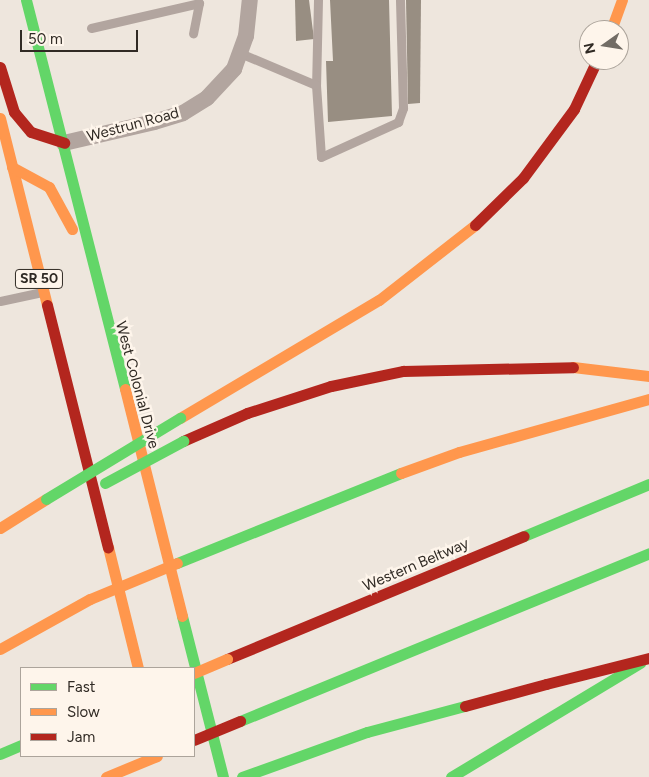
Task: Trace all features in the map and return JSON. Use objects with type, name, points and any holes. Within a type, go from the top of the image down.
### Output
[{"type":"highway","name":"West Colonial Drive","points":[[26,0],[64,143],[93,276],[193,667]]},
{"type":"highway","points":[[615,20],[622,0]]},
{"type":"highway","points":[[0,67],[14,112],[31,132],[64,143]]},
{"type":"highway","points":[[0,528],[379,300],[464,235],[522,178],[574,109],[592,70]]},
{"type":"highway","name":"SR 50","points":[[0,118],[6,168],[42,292],[138,667]]},
{"type":"highway","points":[[6,168],[40,180],[58,198],[93,276]]},
{"type":"highway","points":[[81,496],[183,442],[247,413],[331,386],[403,371],[552,365],[649,376]]},
{"type":"highway","points":[[0,649],[118,586],[166,565],[459,452],[649,399]]},
{"type":"highway","name":"Western Beltway","points":[[195,673],[649,484]]},
{"type":"highway","points":[[0,539],[46,514]]},
{"type":"highway","points":[[195,740],[649,553]]},
{"type":"highway","points":[[242,777],[367,732],[649,658]]},
{"type":"highway","points":[[451,777],[649,658]]},
{"type":"highway","points":[[546,684],[649,665]]},
{"type":"highway","name":"West Colonial Drive","points":[[195,675],[222,777]]},
{"type":"highway","points":[[0,754],[20,745]]},
{"type":"highway","points":[[106,777],[156,757]]},
{"type":"highway","points":[[158,757],[164,770]]},
{"type":"street","name":"Westrun Road","points":[[64,143],[183,113],[207,98],[234,69],[246,36],[250,0]]},
{"type":"lane","points":[[318,0],[316,85],[320,157],[398,122],[403,108],[400,0]]},
{"type":"lane","points":[[91,28],[199,3],[193,32]]},
{"type":"lane","points":[[240,52],[316,85]]},
{"type":"lane","points":[[0,301],[42,292]]},
{"type":"building","points":[[295,0],[309,0],[314,39],[296,41]]},
{"type":"building","points":[[330,0],[389,0],[392,116],[328,122],[326,61],[333,61]]},
{"type":"building","points":[[406,0],[421,0],[420,103],[408,104]]},
{"type":"traffic: fast","points":[[26,0],[125,389]]},
{"type":"traffic: fast","points":[[46,499],[180,418]]},
{"type":"traffic: fast","points":[[105,483],[183,441]]},
{"type":"traffic: fast","points":[[177,563],[401,473]]},
{"type":"traffic: fast","points":[[524,536],[649,484]]},
{"type":"traffic: fast","points":[[240,721],[649,553]]},
{"type":"traffic: fast","points":[[182,616],[195,667]]},
{"type":"traffic: fast","points":[[451,777],[640,663]]},
{"type":"traffic: fast","points":[[195,667],[223,777]]},
{"type":"traffic: fast","points":[[242,777],[367,732],[465,706]]},
{"type":"traffic: fast","points":[[0,754],[20,745]]},
{"type":"traffic: slow","points":[[615,20],[622,0]]},
{"type":"traffic: slow","points":[[0,118],[47,305]]},
{"type":"traffic: slow","points":[[12,167],[49,187],[72,229]]},
{"type":"traffic: slow","points":[[180,418],[379,300],[475,225]]},
{"type":"traffic: slow","points":[[573,367],[649,376]]},
{"type":"traffic: slow","points":[[125,389],[182,616]]},
{"type":"traffic: slow","points":[[401,473],[459,452],[649,399]]},
{"type":"traffic: slow","points":[[0,528],[46,499]]},
{"type":"traffic: slow","points":[[108,547],[138,667]]},
{"type":"traffic: slow","points":[[0,649],[90,599],[177,563]]},
{"type":"traffic: slow","points":[[195,673],[227,659]]},
{"type":"traffic: slow","points":[[106,777],[155,757]]},
{"type":"traffic: jam","points":[[0,67],[14,112],[31,132],[64,143]]},
{"type":"traffic: jam","points":[[475,225],[523,178],[574,109],[592,70]]},
{"type":"traffic: jam","points":[[47,305],[108,547]]},
{"type":"traffic: jam","points":[[183,441],[247,413],[331,386],[403,371],[573,367]]},
{"type":"traffic: jam","points":[[227,659],[524,536]]},
{"type":"traffic: jam","points":[[546,684],[649,658]]},
{"type":"traffic: jam","points":[[465,706],[546,684]]},
{"type":"traffic: jam","points":[[195,740],[240,721]]}]
